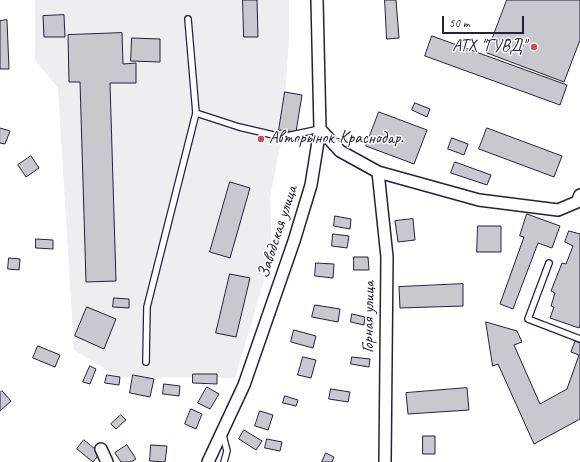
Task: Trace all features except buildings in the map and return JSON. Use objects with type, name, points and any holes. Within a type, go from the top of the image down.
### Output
[{"type":"street","name":"Заводская улица","points":[[208,462],[244,385],[294,241],[311,185],[320,129],[317,0]]},
{"type":"street","points":[[320,129],[340,150],[378,172],[479,200],[558,210],[579,200]]},
{"type":"street","name":"Горная улица","points":[[378,172],[386,257],[384,462]]},
{"type":"street","points":[[101,449],[107,462]]},
{"type":"lane","points":[[146,362],[147,307],[196,113],[188,20]]},
{"type":"lane","points":[[196,113],[239,127],[282,137],[320,129]]},
{"type":"lane","points":[[549,263],[528,319],[580,339]]},
{"type":"lane","points":[[222,432],[227,451],[224,462]]},
{"type":"shaded area","points":[[35,0],[289,0],[289,40],[282,137],[270,198],[272,254],[235,378],[118,377],[74,350],[58,88],[35,60]]},
{"type":"place","name":"АТХ \"ГУВД\"","points":[[534,47]]},
{"type":"place","name":"Авторынок-Краснодар.","points":[[261,139]]}]
